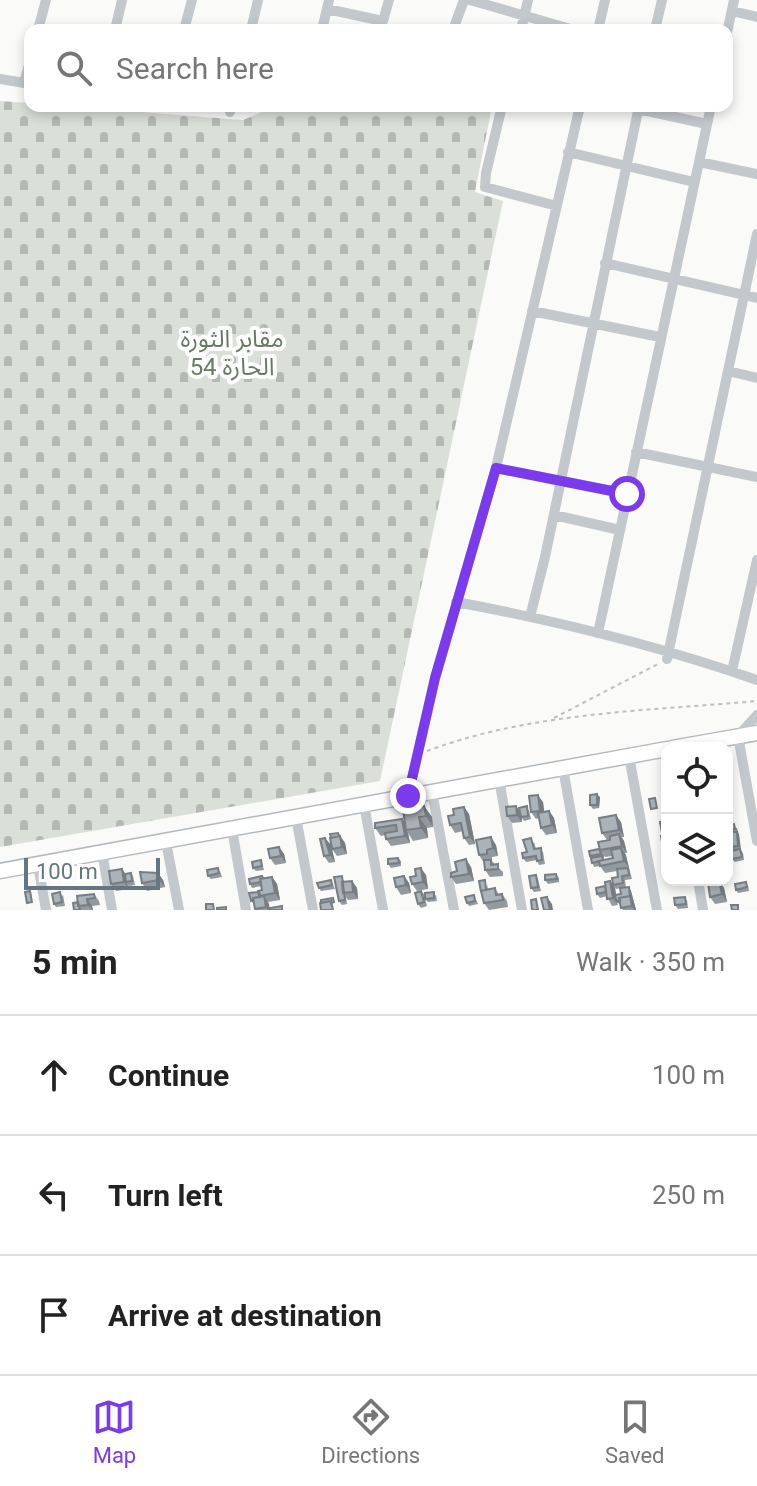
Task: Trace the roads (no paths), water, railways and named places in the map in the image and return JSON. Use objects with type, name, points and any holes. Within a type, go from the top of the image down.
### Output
[{"type":"main road","points":[[705,742],[757,733]]},
{"type":"main road","points":[[0,871],[661,750]]},
{"type":"street","points":[[40,24],[46,0]]},
{"type":"street","points":[[116,24],[122,0]]},
{"type":"street","points":[[186,24],[192,0]]},
{"type":"street","points":[[252,24],[258,0]]},
{"type":"street","points":[[385,24],[389,0]]},
{"type":"street","points":[[455,24],[464,0]]},
{"type":"street","points":[[470,0],[553,24]]},
{"type":"street","points":[[522,24],[528,0]]},
{"type":"street","points":[[599,24],[605,0]]},
{"type":"street","points":[[656,24],[662,0]]},
{"type":"street","points":[[323,24],[328,4],[382,24]]},
{"type":"street","points":[[733,6],[757,17]]},
{"type":"street","points":[[0,79],[24,83]]},
{"type":"street","points":[[501,112],[485,187],[557,206]]},
{"type":"street","points":[[408,796],[456,602],[496,468],[578,112]]},
{"type":"street","points":[[530,617],[562,480],[637,112]]},
{"type":"street","points":[[658,112],[707,124]]},
{"type":"street","points":[[598,633],[710,112]]},
{"type":"street","points":[[568,152],[694,182]]},
{"type":"street","points":[[699,162],[757,174]]},
{"type":"street","points":[[668,655],[757,234]]},
{"type":"street","points":[[605,263],[757,298]]},
{"type":"street","points":[[532,311],[660,337]]},
{"type":"street","points":[[728,371],[757,378]]},
{"type":"street","points":[[636,452],[757,477]]},
{"type":"street","points":[[496,468],[627,494]]},
{"type":"street","points":[[554,515],[620,530]]},
{"type":"street","points":[[732,671],[757,560]]},
{"type":"street","points":[[456,602],[598,633],[757,680]]},
{"type":"street","points":[[757,715],[738,736],[757,841]]},
{"type":"street","points":[[629,756],[657,910]]},
{"type":"street","points":[[563,768],[588,910]]},
{"type":"street","points":[[499,779],[522,910]]},
{"type":"street","points":[[432,792],[454,910]]},
{"type":"street","points":[[364,804],[383,910]]},
{"type":"street","points":[[296,817],[313,910]]},
{"type":"street","points":[[232,829],[246,910]]},
{"type":"street","points":[[166,842],[179,910]]},
{"type":"street","points":[[102,852],[112,910]]},
{"type":"street","points":[[38,865],[46,910]]},
{"type":"street","points":[[699,886],[703,910]]},
{"type":"park label","name":"مقابر الثورة الحارة 54","points":[[232,353]]}]
